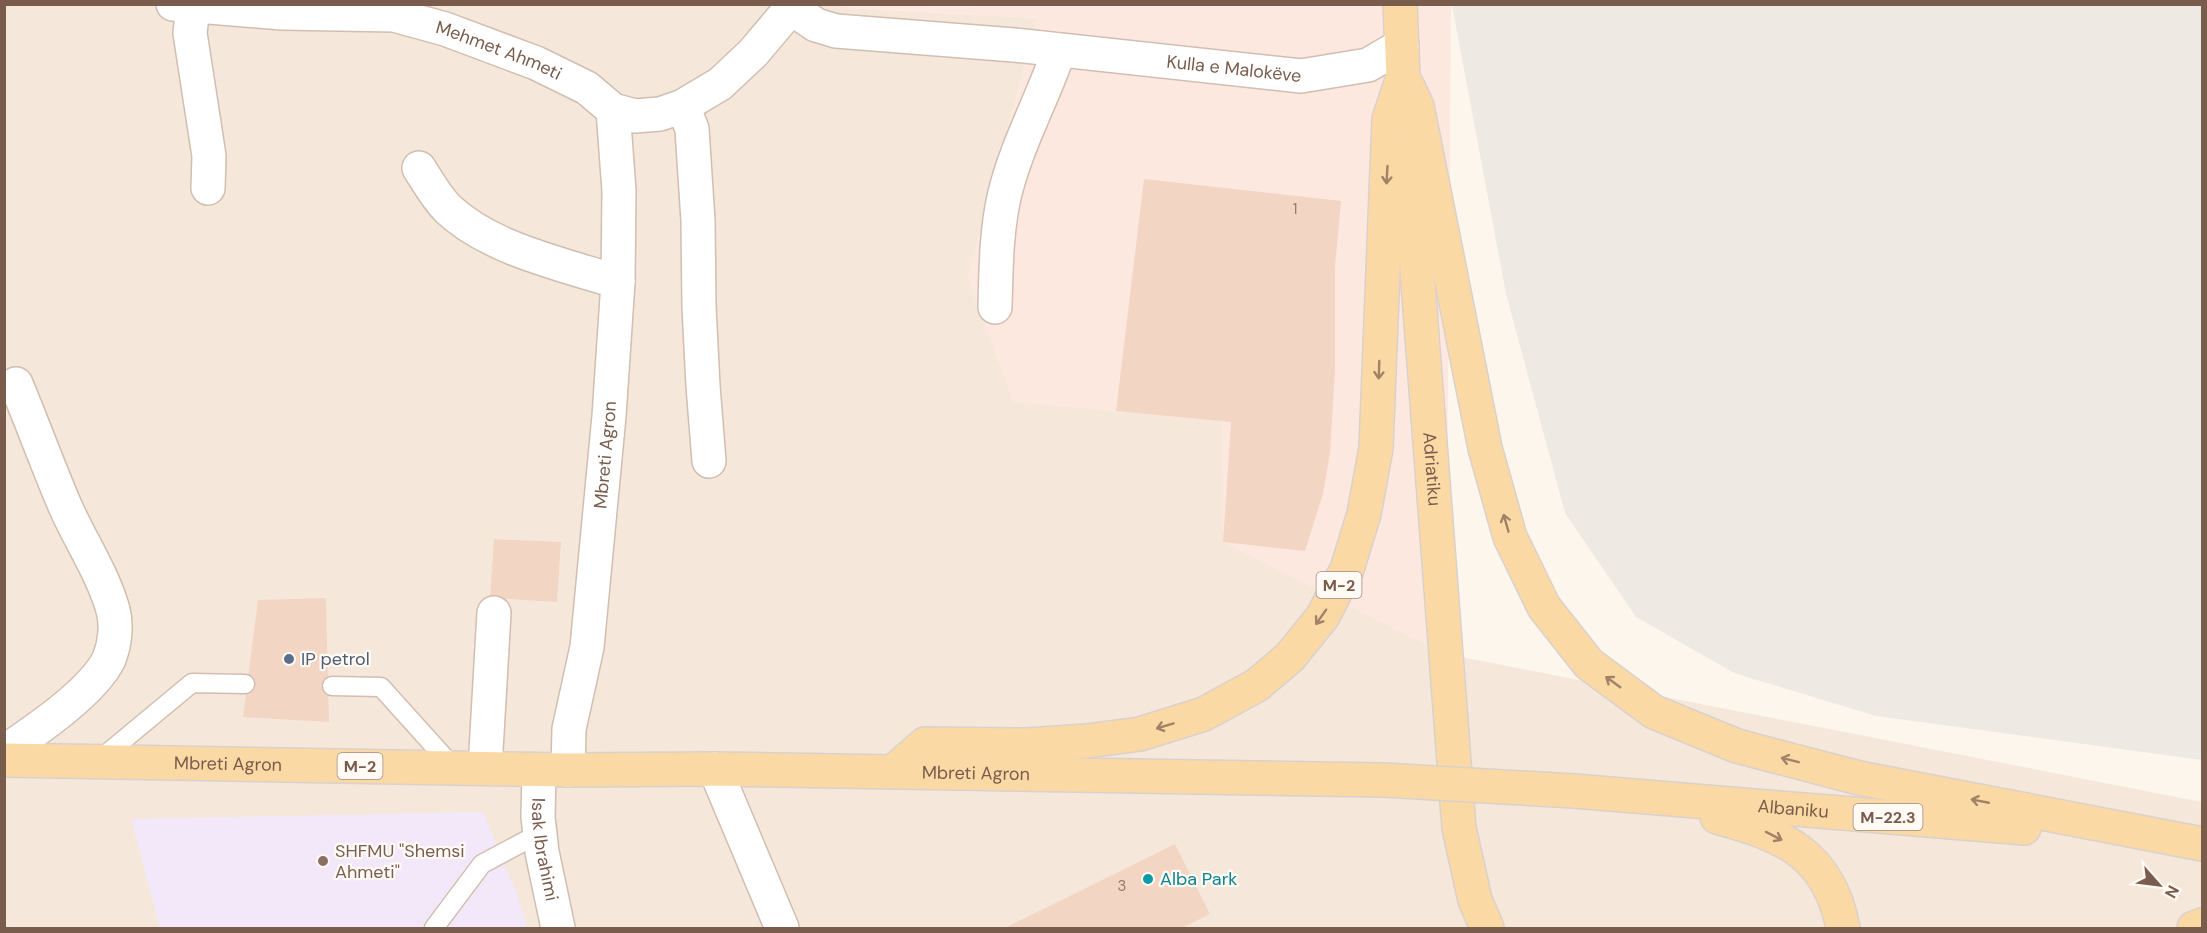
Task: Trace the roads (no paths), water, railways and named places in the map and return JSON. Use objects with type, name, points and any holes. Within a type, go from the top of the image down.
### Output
[{"type":"main road","name":"Adriatiku","points":[[1400,4],[1402,61],[1459,828],[1475,900],[1487,928]]},
{"type":"main road","name":"M-2","points":[[894,771],[925,744],[1027,745],[1087,741],[1140,734],[1204,714],[1257,685],[1290,657],[1323,616],[1347,569],[1364,514],[1376,448],[1389,119],[1402,61]]},
{"type":"main road","points":[[1402,61],[1417,106],[1485,448],[1510,537],[1544,607],[1589,664],[1654,712],[1737,746],[1859,778],[2202,846]]},
{"type":"main road","name":"Mbreti Agron","points":[[4,760],[554,770],[894,771],[1383,780]]},
{"type":"main road","name":"Albaniku","points":[[1383,780],[1574,791],[2122,837],[2202,846]]},
{"type":"main road","name":"M-2","points":[[1574,791],[1638,800],[1710,815],[1757,827],[1781,839],[1806,854],[1819,870],[1838,903],[1843,928]]},
{"type":"main road","points":[[2194,928],[2202,925]]},
{"type":"street","name":"Mehmet Ahmeti","points":[[208,188],[209,156],[190,33],[183,6],[282,13],[394,15],[445,29],[536,63],[587,88],[613,110],[635,116],[660,114],[683,106],[720,84],[753,53],[790,6]]},
{"type":"street","name":"Kulla e Malokëve","points":[[790,6],[816,26],[836,31],[1014,45],[1301,75],[1402,61]]},
{"type":"street","points":[[995,307],[996,249],[1005,196],[1018,151],[1059,51]]},
{"type":"street","points":[[683,106],[692,129],[698,221],[702,375],[709,461]]},
{"type":"street","name":"Mbreti Agron","points":[[554,770],[568,729],[587,648],[609,416],[618,282],[619,191],[613,110]]},
{"type":"street","points":[[418,168],[434,193],[449,210],[477,231],[500,243],[618,282]]},
{"type":"street","points":[[4,752],[41,727],[95,680],[109,658],[115,636],[113,611],[106,593],[66,507],[16,384]]},
{"type":"street","points":[[469,768],[494,613]]},
{"type":"street","points":[[715,769],[782,928]]},
{"type":"street","name":"Isak Ibrahimi","points":[[554,770],[538,817],[542,852],[558,928]]},
{"type":"lane","points":[[97,762],[192,683],[244,684]]},
{"type":"lane","points":[[332,686],[381,687],[469,768]]},
{"type":"lane","points":[[434,928],[482,864],[540,833]]},
{"type":"place","name":"IP petrol","points":[[289,659]]},
{"type":"place","name":"SHFMU \"Shemsi Ahmeti\"","points":[[323,861]]},
{"type":"place","name":"Alba Park","points":[[1148,879]]}]
